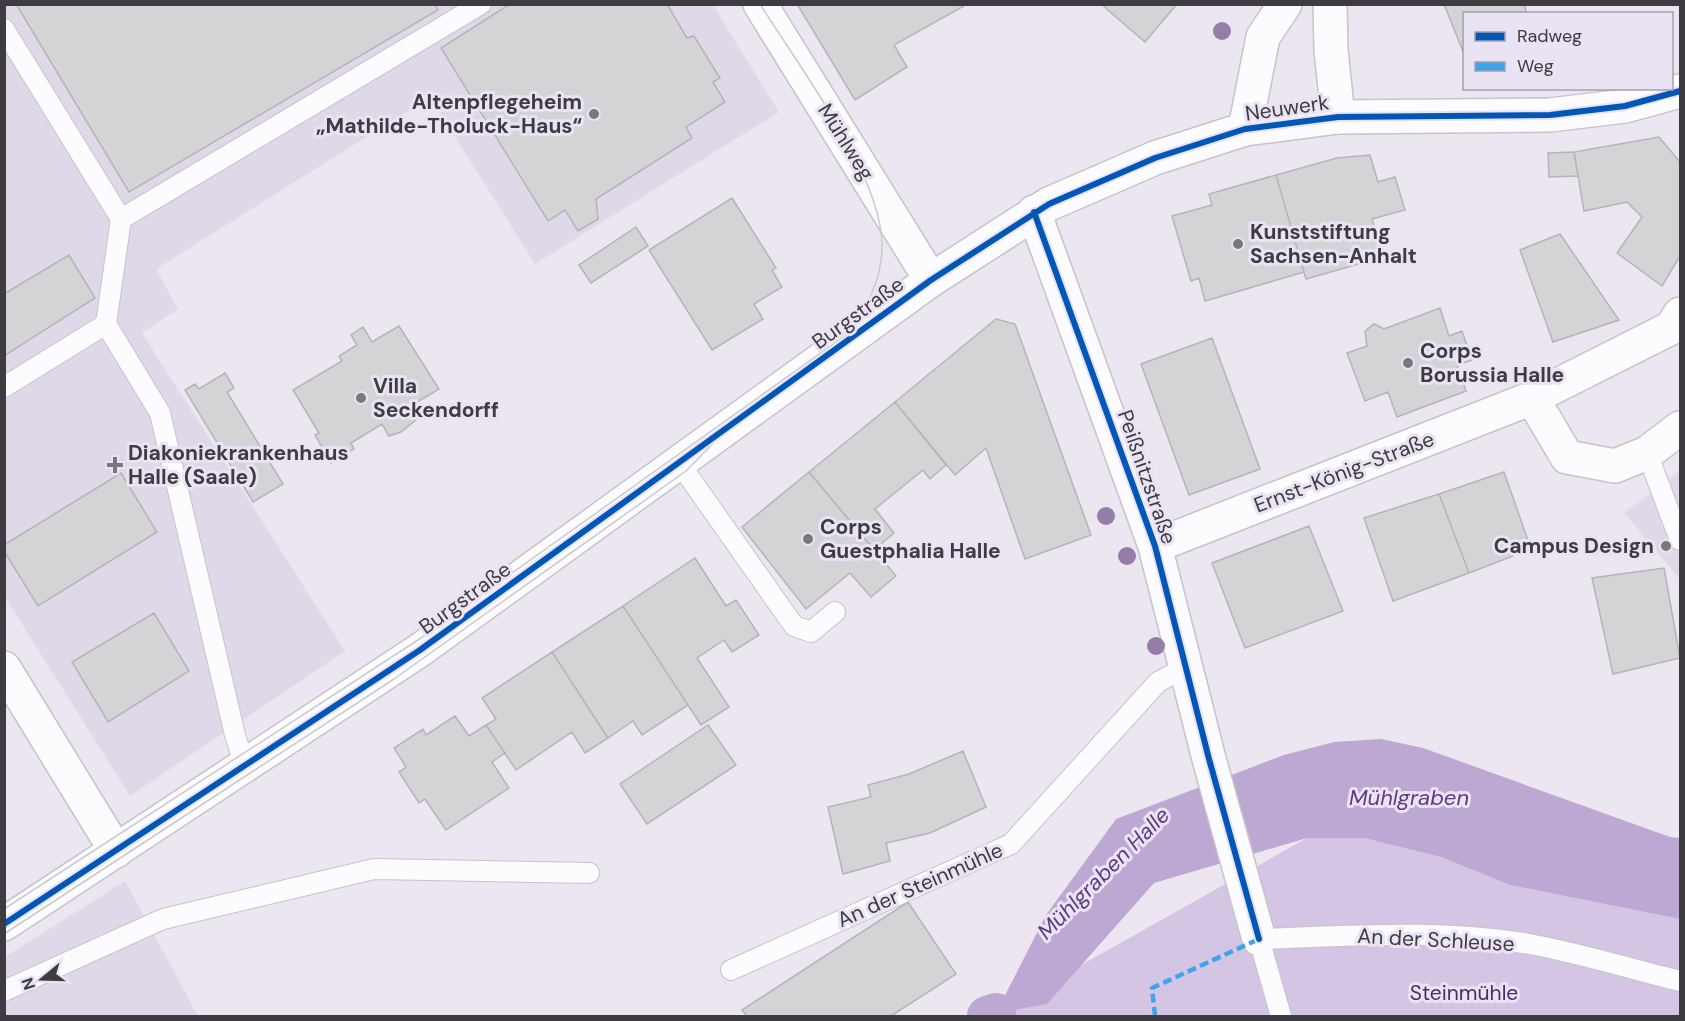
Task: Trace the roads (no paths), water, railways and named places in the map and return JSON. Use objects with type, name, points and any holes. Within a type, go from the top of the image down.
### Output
[{"type":"street","name":"Mühlweg","points":[[760,4],[931,280]]},
{"type":"street","points":[[1245,129],[1263,37],[1285,4]]},
{"type":"street","points":[[1330,4],[1331,51],[1338,117]]},
{"type":"street","name":"Neuwerk","points":[[931,280],[1034,212],[1155,158],[1245,129],[1338,117],[1550,115],[1625,105],[1680,91]]},
{"type":"street","name":"Peißnitzstraße","points":[[1034,212],[1155,546],[1209,759],[1259,939]]},
{"type":"street","name":"Burgstraße","points":[[4,924],[420,650],[680,465],[931,280]]},
{"type":"street","name":"Ernst-König-Straße","points":[[1155,546],[1532,398],[1677,330]]},
{"type":"street","points":[[1532,398],[1567,457],[1615,466],[1647,453],[1680,428]]},
{"type":"street","points":[[4,668],[116,851]]},
{"type":"lane","points":[[121,219],[481,4]]},
{"type":"lane","points":[[4,29],[121,219],[106,324],[160,413],[235,735],[245,767]]},
{"type":"lane","points":[[4,387],[106,324]]},
{"type":"lane","points":[[1647,453],[1680,540]]},
{"type":"lane","points":[[680,465],[794,626],[811,632],[835,612]]},
{"type":"lane","name":"An der Steinmühle","points":[[731,970],[1011,844],[1158,682],[1186,667]]},
{"type":"lane","points":[[4,991],[163,920],[374,869],[589,873]]},
{"type":"lane","name":"An der Schleuse","points":[[1259,939],[1382,935],[1476,938],[1530,944],[1680,981]]},
{"type":"lane","points":[[1259,939],[1281,1017]]},
{"type":"water","name":"Mühlgraben","points":[[1381,739],[1423,748],[1670,837],[1680,838],[1680,919],[1510,885],[1441,857],[1364,838],[1307,838],[1154,883],[1047,1004],[996,1013],[1046,915],[1116,819],[1284,755],[1334,742]]},
{"type":"waterway","name":"Mühlgraben","points":[[987,1016],[996,1013]]},
{"type":"tram line","points":[[4,909],[421,638],[850,332],[868,301],[880,267],[882,243],[878,215],[853,153],[815,88],[760,4]]},
{"type":"tram line","points":[[4,934],[394,679],[686,471],[734,422]]},
{"type":"place","name":"Altenpflegeheim „Mathilde-Tholuck-Haus“","points":[[594,114]]},
{"type":"place","name":"Kunststiftung Sachsen-Anhalt","points":[[1238,244]]},
{"type":"place","name":"Corps Borussia Halle","points":[[1408,363]]},
{"type":"place","name":"Villa Seckendorff","points":[[361,398]]},
{"type":"place","name":"Diakoniekrankenhaus Halle (Saale)","points":[[115,465]]},
{"type":"place","name":"Corps Guestphalia Halle","points":[[808,539]]},
{"type":"place","name":"Campus Design","points":[[1666,546]]},
{"type":"water label","name":"Mühlgraben Halle","points":[[1103,873]]},
{"type":"park label","name":"Steinmühle","points":[[1464,993]]}]
